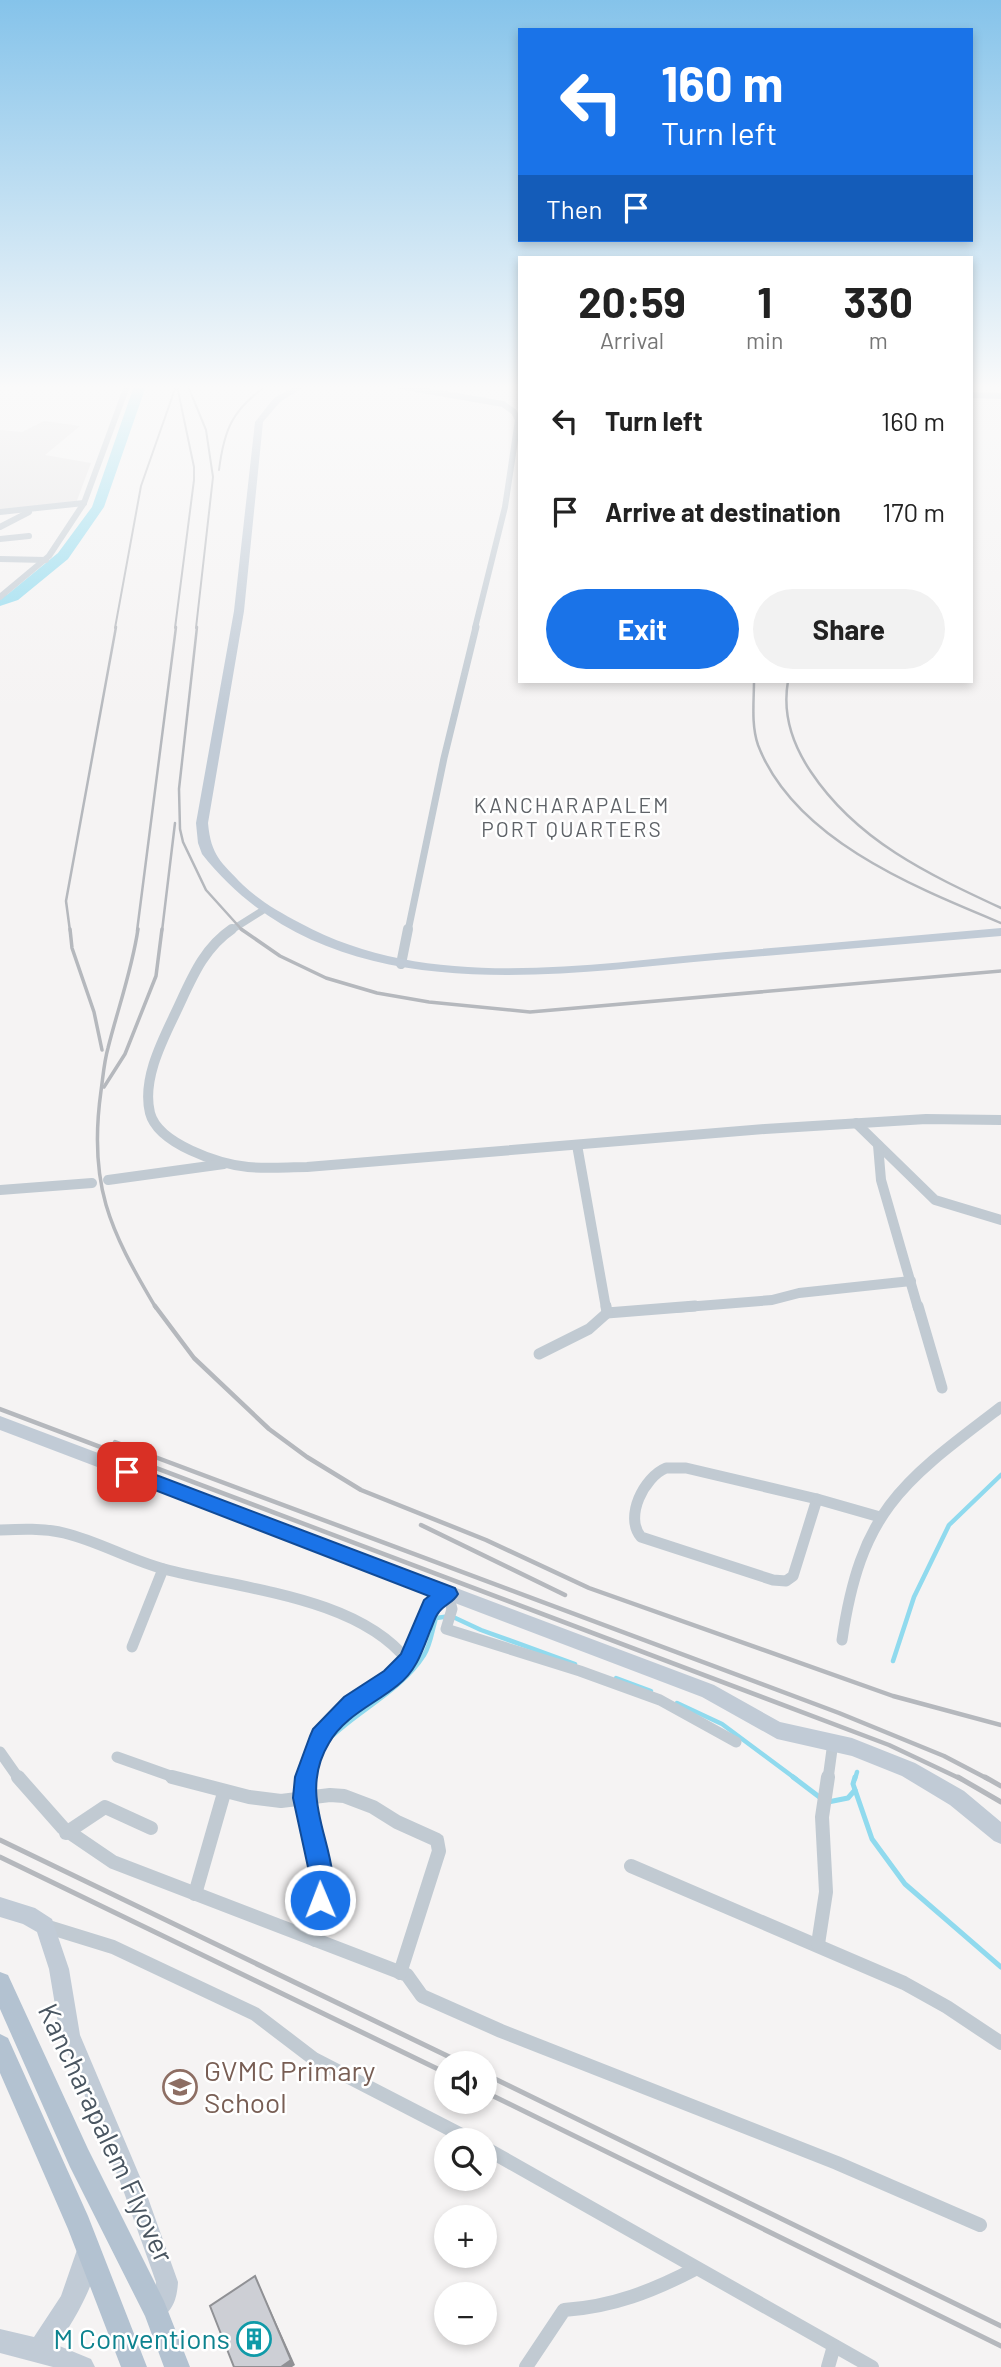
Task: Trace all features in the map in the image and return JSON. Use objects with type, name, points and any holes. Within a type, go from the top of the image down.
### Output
[{"type":"main road","name":"Kancharapalem Flyover","points":[[0,1983],[79,2158],[155,2310],[177,2367]]},
{"type":"main road","points":[[0,2046],[79,2225],[134,2367]]},
{"type":"street","points":[[0,597],[46,560],[86,496]]},
{"type":"street","points":[[252,496],[239,611],[202,823],[208,854],[265,909],[343,948],[401,964],[461,972],[527,971],[1001,932]]},
{"type":"street","points":[[401,964],[444,758],[507,496]]},
{"type":"street","points":[[0,512],[84,503]]},
{"type":"street","points":[[0,532],[21,514],[35,508]]},
{"type":"street","points":[[0,532],[29,536]]},
{"type":"street","points":[[0,559],[46,560]]},
{"type":"street","points":[[225,1164],[162,1132],[150,1115],[149,1096],[156,1060],[165,1036],[205,955],[222,937],[265,909]]},
{"type":"street","points":[[108,1180],[225,1164],[256,1168],[307,1167],[856,1123],[1001,1120]]},
{"type":"street","points":[[856,1123],[936,1200],[999,1222]]},
{"type":"street","points":[[577,1145],[607,1313]]},
{"type":"street","points":[[878,1145],[881,1180],[942,1388]]},
{"type":"street","points":[[0,1190],[92,1183]]},
{"type":"street","points":[[539,1354],[589,1329],[607,1313],[772,1300],[799,1293],[911,1281]]},
{"type":"street","points":[[842,1640],[846,1610],[867,1540],[880,1517],[909,1480],[1001,1407]]},
{"type":"street","points":[[0,1423],[450,1601],[708,1692],[777,1730],[852,1747],[882,1758],[932,1782],[1001,1834]]},
{"type":"street","points":[[817,1498],[793,1576],[786,1581],[774,1580],[653,1542],[641,1537],[635,1530],[636,1513],[647,1485],[661,1470],[687,1468],[817,1498],[880,1517]]},
{"type":"street","points":[[0,1530],[25,1529],[64,1533],[163,1569],[258,1587],[366,1624],[394,1643],[408,1661]]},
{"type":"street","points":[[132,1647],[163,1569]]},
{"type":"street","points":[[450,1601],[446,1629],[660,1700],[736,1742]]},
{"type":"street","points":[[309,1938],[322,1881],[306,1777],[320,1736],[351,1704],[391,1678],[408,1661],[430,1606],[450,1601]]},
{"type":"street","points":[[818,1944],[826,1892],[824,1800],[833,1742]]},
{"type":"street","points":[[0,1752],[38,1803],[66,1833],[90,1850],[195,1894],[400,1973],[412,1979],[422,1996],[489,2026],[837,2163],[980,2225]]},
{"type":"street","points":[[117,1758],[224,1793],[281,1801],[330,1795],[358,1800],[438,1840],[439,1851],[400,1973]]},
{"type":"street","points":[[195,1894],[224,1793]]},
{"type":"street","points":[[66,1833],[105,1807],[151,1828]]},
{"type":"street","points":[[631,1866],[738,1914],[818,1944],[921,1992],[1001,2043]]},
{"type":"street","points":[[1,1908],[28,1915],[45,1926],[113,1947],[165,1969],[255,2014],[314,2059],[448,2128]]},
{"type":"street","points":[[45,1926],[58,1969],[70,2035],[132,2184],[167,2282],[166,2297],[155,2310]]},
{"type":"street","points":[[497,2155],[872,2367]]},
{"type":"street","points":[[35,2358],[71,2304],[83,2277],[88,2250]]},
{"type":"street","points":[[526,2367],[564,2310],[596,2306],[646,2293],[695,2269]]},
{"type":"street","points":[[0,2341],[35,2358],[83,2367]]},
{"type":"street","points":[[828,2367],[834,2346]]},
{"type":"shaded area","points":[[0,496],[78,496],[76,503],[0,510]]},
{"type":"building","name":"M Conventions","points":[[255,2276],[291,2360],[281,2367],[234,2367],[210,2306]]},
{"type":"waterway","points":[[0,602],[13,597],[63,556],[98,507],[102,496]]},
{"type":"waterway","points":[[893,1661],[914,1597],[949,1525],[1001,1475]]},
{"type":"waterway","points":[[322,1746],[402,1681],[414,1668],[430,1642],[436,1618],[451,1616],[481,1630],[575,1664]]},
{"type":"waterway","points":[[616,1678],[651,1691]]},
{"type":"waterway","points":[[677,1703],[722,1724],[796,1779]]},
{"type":"waterway","points":[[855,1779],[857,1772]]},
{"type":"waterway","points":[[793,1777],[822,1799]]},
{"type":"waterway","points":[[855,1777],[853,1784],[872,1839],[905,1884],[1001,1967]]},
{"type":"waterway","points":[[828,1802],[848,1798],[855,1790]]},
{"type":"waterway","points":[[312,1800],[321,1844]]},
{"type":"waterway","points":[[327,1890],[329,1902]]},
{"type":"railway","points":[[115,628],[139,496]]},
{"type":"railway","points":[[175,628],[192,496]]},
{"type":"railway","points":[[196,628],[211,496]]},
{"type":"railway","points":[[70,931],[66,901],[116,627]]},
{"type":"railway","points":[[137,931],[176,627]]},
{"type":"railway","points":[[197,627],[179,789],[180,829],[183,842],[206,890],[242,929]]},
{"type":"railway","points":[[754,683],[754,721],[758,745],[775,778],[799,807],[828,833],[860,856],[895,876],[1001,923]]},
{"type":"railway","points":[[788,683],[786,706],[794,740],[804,761],[829,796],[850,818],[896,853],[1001,908]]},
{"type":"railway","points":[[162,931],[175,823]]},
{"type":"railway","points":[[70,929],[72,948],[94,1012],[102,1050]]},
{"type":"railway","points":[[138,929],[106,1059],[98,1124],[98,1153],[100,1180],[106,1205],[126,1254],[156,1308]]},
{"type":"railway","points":[[104,1087],[125,1054],[156,976],[162,929]]},
{"type":"railway","points":[[242,929],[280,956],[326,978],[377,993],[429,1002],[530,1012],[1001,971]]},
{"type":"railway","points":[[155,1306],[194,1358],[269,1429],[307,1457],[361,1490],[486,1540],[589,1588],[893,1696],[1001,1725]]},
{"type":"railway","points":[[0,1409],[889,1745],[961,1779]]},
{"type":"railway","points":[[115,1442],[839,1713],[944,1756],[988,1779]]},
{"type":"railway","points":[[421,1525],[565,1595]]},
{"type":"railway","points":[[958,1777],[1001,1802]]},
{"type":"railway","points":[[985,1777],[1001,1786]]},
{"type":"railway","points":[[0,1840],[437,2051]]},
{"type":"railway","points":[[0,1857],[434,2067]]},
{"type":"railway","points":[[497,2080],[1001,2326]]},
{"type":"railway","points":[[497,2098],[1001,2346]]},
{"type":"place","name":"GVMC Primary School","points":[[180,2087]]},
{"type":"place","name":"M Conventions","points":[[254,2339]]},
{"type":"district","name":"KANCHARAPALEM PORT QUARTERS","points":[[572,818]]},
{"type":"route","points":[[127,1472],[448,1594],[430,1606],[408,1661],[391,1678],[351,1704],[320,1736],[306,1777],[304,1798],[322,1881],[320,1900]]}]
